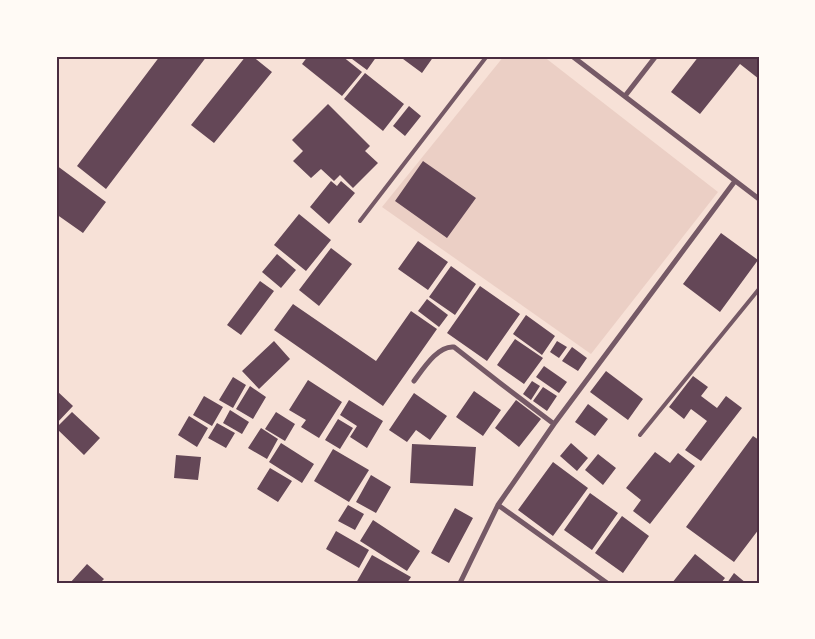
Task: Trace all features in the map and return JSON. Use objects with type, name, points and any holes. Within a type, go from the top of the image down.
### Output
[{"type":"street","points":[[572,56],[759,199]]},
{"type":"street","points":[[625,96],[656,56]]},
{"type":"street","points":[[460,583],[498,505],[554,424],[735,181]]},
{"type":"street","points":[[414,381],[431,359],[444,348],[454,347],[554,424]]},
{"type":"street","points":[[498,505],[607,583]]},
{"type":"lane","points":[[360,221],[487,56]]},
{"type":"lane","points":[[640,435],[759,289]]},
{"type":"shaded area","points":[[504,56],[543,56],[718,192],[591,354],[382,207]]},
{"type":"building","points":[[160,56],[207,56],[106,189],[77,166]]},
{"type":"building","points":[[246,56],[252,56],[272,72],[214,143],[191,125]]},
{"type":"building","points":[[308,56],[342,56],[362,72],[342,96],[302,64]]},
{"type":"building","points":[[348,56],[377,56],[367,70]]},
{"type":"building","points":[[399,56],[434,56],[422,73]]},
{"type":"building","points":[[699,56],[759,56],[759,79],[740,64],[700,114],[671,92]]},
{"type":"building","points":[[365,73],[404,104],[383,131],[344,99]]},
{"type":"building","points":[[328,104],[370,146],[365,151],[378,163],[353,188],[340,175],[334,181],[321,169],[311,178],[293,161],[303,151],[292,140]]},
{"type":"building","points":[[409,106],[421,116],[405,136],[393,126]]},
{"type":"building","points":[[423,161],[476,198],[447,238],[395,201]]},
{"type":"building","points":[[56,165],[106,202],[83,233],[56,214]]},
{"type":"building","points":[[331,181],[337,186],[341,181],[355,193],[329,224],[310,207]]},
{"type":"building","points":[[299,214],[331,240],[306,271],[274,245]]},
{"type":"building","points":[[721,233],[758,260],[720,312],[683,284]]},
{"type":"building","points":[[418,241],[448,262],[428,290],[398,269]]},
{"type":"building","points":[[331,248],[352,264],[319,306],[299,290]]},
{"type":"building","points":[[277,254],[296,270],[281,288],[262,272]]},
{"type":"building","points":[[451,266],[476,284],[455,315],[429,297]]},
{"type":"building","points":[[260,281],[274,291],[241,335],[227,325]]},
{"type":"building","points":[[480,286],[520,314],[487,361],[447,333]]},
{"type":"building","points":[[427,299],[448,315],[439,327],[418,311]]},
{"type":"building","points":[[293,304],[376,361],[411,311],[437,329],[383,406],[274,330]]},
{"type":"building","points":[[526,315],[555,336],[542,355],[513,334]]},
{"type":"building","points":[[515,339],[543,358],[524,384],[497,365]]},
{"type":"building","points":[[274,341],[290,359],[259,389],[242,371]]},
{"type":"building","points":[[557,341],[567,347],[559,358],[550,352]]},
{"type":"building","points":[[572,347],[587,358],[578,371],[562,361]]},
{"type":"building","points":[[544,366],[567,382],[559,393],[536,377]]},
{"type":"building","points":[[606,371],[643,399],[628,420],[590,392]]},
{"type":"building","points":[[693,376],[708,387],[701,396],[717,408],[726,396],[742,408],[701,461],[685,450],[707,421],[691,409],[684,419],[669,407]]},
{"type":"building","points":[[233,377],[246,385],[233,408],[219,400]]},
{"type":"building","points":[[308,380],[342,402],[319,438],[301,427],[306,420],[289,410]]},
{"type":"building","points":[[532,381],[540,386],[531,400],[523,394]]},
{"type":"building","points":[[250,386],[266,397],[253,419],[236,409]]},
{"type":"building","points":[[543,387],[557,396],[547,411],[533,401]]},
{"type":"building","points":[[56,390],[73,406],[56,424]]},
{"type":"building","points":[[474,391],[501,410],[483,436],[456,417]]},
{"type":"building","points":[[414,393],[447,416],[430,440],[416,430],[407,442],[389,430]]},
{"type":"building","points":[[204,396],[223,407],[212,426],[193,415]]},
{"type":"building","points":[[349,400],[383,421],[367,448],[350,437],[357,426],[340,415]]},
{"type":"building","points":[[516,400],[541,419],[519,447],[495,428]]},
{"type":"building","points":[[588,404],[608,419],[595,436],[575,422]]},
{"type":"building","points":[[230,410],[249,422],[242,434],[223,423]]},
{"type":"building","points":[[72,412],[100,438],[84,455],[56,428]]},
{"type":"building","points":[[276,412],[295,424],[285,441],[265,429]]},
{"type":"building","points":[[189,416],[208,428],[197,447],[178,435]]},
{"type":"building","points":[[338,419],[353,428],[340,449],[325,440]]},
{"type":"building","points":[[217,423],[235,433],[226,448],[208,438]]},
{"type":"building","points":[[261,428],[278,439],[267,459],[248,448]]},
{"type":"building","points":[[753,436],[759,440],[759,529],[734,562],[686,527]]},
{"type":"building","points":[[281,443],[314,464],[302,483],[269,462]]},
{"type":"building","points":[[571,443],[588,458],[577,471],[560,456]]},
{"type":"building","points":[[412,444],[476,447],[473,486],[410,483]]},
{"type":"building","points":[[333,449],[369,470],[349,502],[314,481]]},
{"type":"building","points":[[655,452],[670,463],[678,453],[695,466],[650,524],[633,511],[641,500],[626,488]]},
{"type":"building","points":[[598,454],[616,468],[603,485],[585,470]]},
{"type":"building","points":[[176,455],[201,457],[198,480],[174,478]]},
{"type":"building","points":[[553,462],[588,488],[553,536],[518,510]]},
{"type":"building","points":[[270,468],[292,481],[278,502],[257,489]]},
{"type":"building","points":[[371,475],[391,487],[376,513],[356,502]]},
{"type":"building","points":[[590,493],[618,513],[592,550],[564,530]]},
{"type":"building","points":[[348,505],[364,514],[355,530],[338,521]]},
{"type":"building","points":[[455,508],[473,518],[449,563],[431,553]]},
{"type":"building","points":[[622,516],[649,536],[623,573],[595,553]]},
{"type":"building","points":[[373,520],[420,551],[407,571],[360,541]]},
{"type":"building","points":[[336,531],[369,550],[359,568],[326,549]]},
{"type":"building","points":[[695,554],[725,578],[721,583],[672,583]]},
{"type":"building","points":[[372,555],[411,577],[407,583],[356,583]]},
{"type":"building","points":[[87,564],[104,579],[102,581],[104,583],[70,583]]},
{"type":"building","points":[[734,573],[746,583],[727,583]]}]
